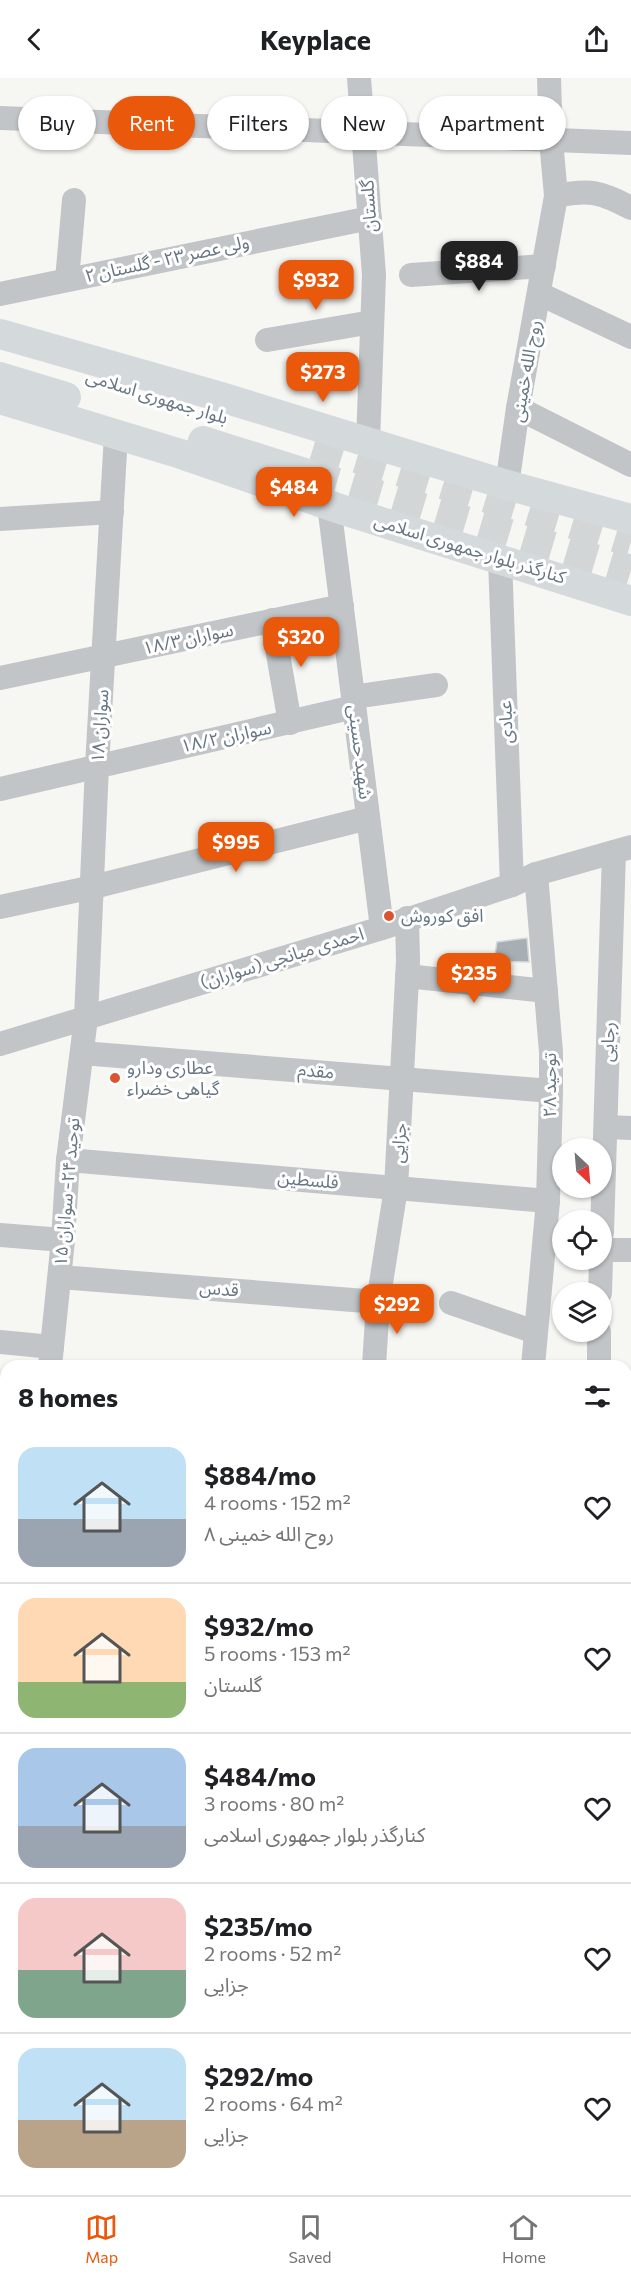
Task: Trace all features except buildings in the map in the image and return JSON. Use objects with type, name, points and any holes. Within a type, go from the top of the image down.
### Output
[{"type":"main road","points":[[0,334],[221,397],[507,485],[631,519]]},
{"type":"main road","name":"بلوار جمهوری اسلامی","points":[[0,350],[315,445]]},
{"type":"main road","name":"بلوار جمهوری اسلامی","points":[[0,377],[308,474]]},
{"type":"main road","name":"کنارگذر بلوار جمهوری اسلامی","points":[[0,399],[116,434],[329,505],[631,601]]},
{"type":"street","name":"گلستان","points":[[359,78],[360,96]]},
{"type":"street","name":"روح الله خمینی","points":[[549,78],[550,96]]},
{"type":"street","points":[[0,118],[321,129]]},
{"type":"street","points":[[566,141],[631,143]]},
{"type":"street","name":"گلستان","points":[[365,150],[374,275],[368,442]]},
{"type":"street","name":"روح الله خمینی","points":[[507,485],[518,408],[556,196],[552,150]]},
{"type":"street","points":[[556,196],[583,190],[612,198],[631,208]]},
{"type":"street","points":[[67,280],[74,200]]},
{"type":"street","name":"ولی عصر ۲۳ - گلستان ۲","points":[[0,294],[370,218]]},
{"type":"street","points":[[411,275],[544,266]]},
{"type":"street","points":[[540,294],[631,338]]},
{"type":"street","points":[[267,340],[372,322]]},
{"type":"street","points":[[518,408],[631,465]]},
{"type":"street","name":"سواران ۱۸","points":[[86,1018],[97,766],[116,434]]},
{"type":"street","name":"شهید حسینی","points":[[329,505],[382,928]]},
{"type":"street","points":[[0,519],[112,512]]},
{"type":"street","name":"عبادی","points":[[500,558],[512,885]]},
{"type":"street","name":"سواران ۱۸/۳","points":[[0,678],[342,606]]},
{"type":"street","points":[[272,620],[290,723]]},
{"type":"street","name":"سواران ۱۸/۲","points":[[0,789],[290,723],[354,702],[436,685]]},
{"type":"street","points":[[0,908],[368,818]]},
{"type":"street","name":"احمدی میانجی (سواران)","points":[[0,1044],[382,928],[512,885],[536,874],[623,850]]},
{"type":"street","name":"رجایی","points":[[603,1210],[623,850]]},
{"type":"street","name":"توحید ۲۸","points":[[534,1360],[548,1201],[551,1091],[551,1052],[536,874]]},
{"type":"street","name":"جزایی","points":[[374,1360],[378,1302],[396,1188],[403,1078],[407,918]]},
{"type":"street","points":[[407,976],[546,991]]},
{"type":"street","name":"توحید ۲۴- سواران ۱۵","points":[[51,1357],[60,1277],[68,1160],[86,1018]]},
{"type":"street","name":"مقدم","points":[[82,1053],[551,1091]]},
{"type":"street","points":[[606,1127],[631,1128]]},
{"type":"street","name":"فلسطین","points":[[68,1160],[548,1201]]},
{"type":"street","points":[[0,1235],[63,1240]]},
{"type":"street","points":[[612,1250],[631,1250]]},
{"type":"street","name":"قدس","points":[[60,1277],[378,1302]]},
{"type":"street","points":[[451,1303],[535,1332]]},
{"type":"street","points":[[0,1342],[51,1357]]},
{"type":"street","points":[[598,1360],[599,1342]]},
{"type":"tunnel","points":[[314,445],[631,542]]},
{"type":"tunnel","points":[[308,474],[631,570]]},
{"type":"place","name":"افق کوروش","points":[[389,916]]},
{"type":"place","name":"عطاری ودارو گیاهی خضراء","points":[[115,1078]]}]
